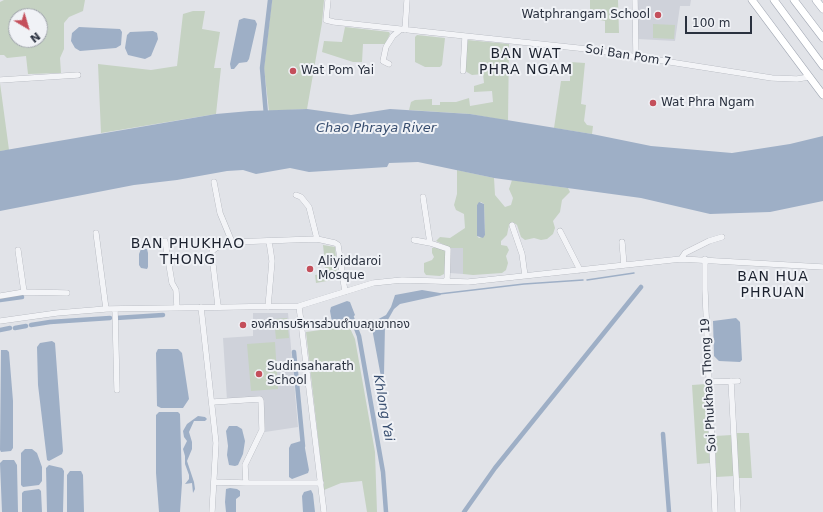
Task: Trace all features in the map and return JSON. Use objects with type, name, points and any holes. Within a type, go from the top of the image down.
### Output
[{"type":"main road","points":[[752,0],[823,95]]},
{"type":"main road","points":[[774,0],[823,66]]},
{"type":"main road","points":[[794,0],[823,38]]},
{"type":"main road","points":[[816,0],[823,9]]},
{"type":"street","name":"Soi Ban Pom 7","points":[[328,0],[326,20],[636,56],[676,64],[772,78],[797,79],[809,77]]},
{"type":"street","points":[[388,64],[383,61],[386,47],[393,36],[402,30],[407,0]]},
{"type":"street","points":[[635,0],[636,56]]},
{"type":"street","points":[[463,71],[465,37]]},
{"type":"street","points":[[0,80],[78,75]]},
{"type":"street","points":[[214,182],[220,213],[232,242]]},
{"type":"street","points":[[296,195],[309,207],[316,239]]},
{"type":"street","points":[[423,197],[430,243]]},
{"type":"street","points":[[512,225],[522,254],[524,276]]},
{"type":"street","points":[[560,231],[580,270]]},
{"type":"street","points":[[96,233],[106,309]]},
{"type":"street","points":[[681,259],[685,253],[709,241],[722,237]]},
{"type":"street","points":[[218,306],[212,251],[232,242],[316,239],[335,243],[338,245],[345,292]]},
{"type":"street","points":[[414,240],[448,248],[447,282]]},
{"type":"street","points":[[165,241],[172,282],[176,290],[178,307]]},
{"type":"street","points":[[268,307],[272,260],[269,241]]},
{"type":"street","points":[[622,242],[624,265]]},
{"type":"street","points":[[18,250],[24,292]]},
{"type":"street","points":[[0,321],[57,313],[106,309],[218,306],[299,306],[373,283],[402,280],[468,282],[681,259],[705,259],[760,264],[823,267]]},
{"type":"street","name":"Soi Phukhao Thong 19","points":[[705,259],[705,290],[715,512]]},
{"type":"street","points":[[0,296],[24,292],[67,293]]},
{"type":"street","points":[[299,306],[324,512]]},
{"type":"street","points":[[201,307],[216,443],[212,512]]},
{"type":"street","points":[[114,309],[117,390]]},
{"type":"street","points":[[731,381],[738,512]]},
{"type":"street","points":[[709,382],[738,381]]},
{"type":"street","points":[[212,402],[260,399],[261,401],[262,430],[245,465],[246,483]]},
{"type":"street","points":[[214,482],[321,482]]},
{"type":"shaded area","name":"Watphrangam School","points":[[638,0],[691,0],[690,6],[680,6],[675,41],[638,39]]},
{"type":"shaded area","points":[[451,248],[463,248],[463,274],[450,273]]},
{"type":"shaded area","name":"Sudinsaharath School","points":[[253,313],[288,313],[298,427],[265,432],[261,398],[227,400],[223,338],[253,336]]},
{"type":"green space","points":[[4,0],[85,0],[83,11],[69,17],[64,23],[64,49],[60,58],[61,73],[28,74],[26,56],[7,58],[4,55],[0,55],[0,2]]},
{"type":"green space","points":[[272,0],[324,0],[322,23],[307,109],[269,111],[264,68]]},
{"type":"green space","points":[[590,0],[618,0],[619,33],[605,33],[605,21],[590,18]]},
{"type":"green space","points":[[193,11],[205,11],[202,29],[220,32],[214,68],[221,68],[216,114],[101,133],[98,64],[151,70],[177,66],[183,14]]},
{"type":"green space","points":[[653,24],[675,25],[674,39],[653,38]]},
{"type":"green space","points":[[345,27],[389,32],[390,34],[385,44],[363,44],[362,62],[353,62],[322,52],[324,41],[342,42]]},
{"type":"green space","points":[[417,35],[445,38],[442,65],[440,67],[425,67],[415,62],[415,37]]},
{"type":"green space","points":[[467,40],[509,44],[508,121],[470,114],[409,110],[411,102],[415,100],[432,99],[432,105],[440,105],[440,102],[456,102],[469,98],[470,106],[493,102],[492,91],[474,92],[474,86],[484,83],[483,74],[472,75],[465,71]]},
{"type":"green space","points":[[570,62],[585,63],[581,104],[586,105],[584,121],[587,125],[593,126],[592,134],[554,128],[561,81],[570,81]]},
{"type":"green space","points":[[0,83],[9,150],[0,151]]},
{"type":"green space","points":[[457,170],[494,178],[495,195],[505,207],[511,205],[513,198],[509,189],[512,180],[568,188],[570,192],[562,200],[560,212],[553,221],[555,228],[553,234],[547,239],[541,240],[534,238],[525,240],[521,237],[517,225],[514,223],[509,225],[507,235],[501,241],[501,245],[507,246],[509,250],[506,256],[508,263],[506,270],[502,273],[473,275],[463,274],[463,248],[451,248],[436,241],[440,237],[450,238],[465,228],[464,214],[456,210],[454,205],[457,194]],"holes":[[[481,202],[484,204],[485,235],[479,238],[477,236],[477,205]]]},
{"type":"green space","points":[[323,245],[335,247],[338,279],[316,283],[315,275],[326,273]]},
{"type":"green space","points":[[436,247],[444,249],[446,254],[444,274],[440,276],[426,275],[424,272],[424,263],[432,260],[434,257],[432,248]]},
{"type":"green space","points":[[287,318],[289,338],[276,339],[274,319]]},
{"type":"green space","points":[[349,326],[355,339],[375,452],[377,512],[367,512],[362,481],[341,483],[324,490],[306,332]]},
{"type":"green space","points":[[275,342],[278,389],[251,391],[247,344]]},
{"type":"green space","points":[[706,384],[710,463],[697,464],[692,385]]},
{"type":"green space","points":[[736,433],[749,433],[752,478],[738,478]]},
{"type":"green space","points":[[732,435],[734,476],[716,477],[715,436]]},
{"type":"water","points":[[244,18],[255,20],[257,24],[249,59],[247,62],[239,63],[234,69],[231,69],[230,64],[239,20]]},
{"type":"water","points":[[79,27],[120,29],[122,32],[121,45],[116,48],[80,51],[75,48],[71,41],[72,33]]},
{"type":"water","points":[[153,31],[157,33],[158,39],[151,56],[145,59],[128,55],[125,48],[127,35],[130,32]]},
{"type":"water","name":"Chao Phraya River","points":[[307,109],[351,115],[390,109],[470,114],[592,134],[651,146],[732,153],[790,144],[823,136],[823,201],[770,212],[710,214],[641,198],[494,178],[418,162],[389,163],[387,167],[309,172],[290,168],[256,174],[243,170],[227,171],[177,180],[134,185],[0,211],[0,151],[216,114]]},
{"type":"water","points":[[479,202],[484,204],[485,235],[483,238],[477,236],[477,205]]},
{"type":"water","points":[[141,249],[147,249],[147,269],[141,268],[139,265],[139,254]]},
{"type":"water","points":[[422,290],[440,293],[441,295],[400,304],[394,309],[385,325],[384,375],[381,377],[371,323],[386,315],[391,307],[395,295]]},
{"type":"water","points":[[347,301],[350,302],[355,315],[351,319],[336,324],[332,322],[330,311],[331,307]]},
{"type":"water","points":[[736,318],[740,322],[742,360],[740,362],[719,361],[714,356],[713,321]]},
{"type":"water","points":[[52,341],[55,343],[63,451],[62,454],[49,461],[47,460],[38,385],[37,347],[40,343]]},
{"type":"water","points":[[158,349],[178,349],[182,353],[189,399],[183,408],[161,408],[157,406],[156,353]]},
{"type":"water","points":[[1,350],[7,350],[9,352],[13,401],[13,448],[11,451],[1,452],[0,450]]},
{"type":"water","points":[[159,412],[178,412],[180,414],[182,483],[180,512],[159,512],[156,473],[156,415]]},
{"type":"water","points":[[198,416],[205,417],[207,419],[205,421],[194,421],[189,432],[192,442],[192,449],[187,461],[194,482],[195,489],[193,493],[192,483],[185,484],[189,479],[189,475],[185,464],[183,449],[187,441],[184,437],[183,431],[187,424]]},
{"type":"water","points":[[229,426],[237,426],[242,429],[245,441],[243,454],[238,465],[235,466],[229,465],[227,455],[228,446],[226,431]]},
{"type":"water","points":[[301,441],[304,443],[309,470],[308,473],[292,479],[289,477],[289,448],[291,444]]},
{"type":"water","points":[[25,449],[32,449],[37,453],[42,467],[42,481],[39,485],[23,487],[21,485],[21,453]]},
{"type":"water","points":[[3,460],[14,460],[17,465],[18,512],[2,512],[0,463]]},
{"type":"water","points":[[49,465],[62,468],[64,471],[63,512],[47,512],[46,468]]},
{"type":"water","points":[[70,471],[81,471],[83,475],[84,512],[67,512],[67,475]]},
{"type":"water","points":[[230,488],[240,491],[240,496],[236,499],[236,512],[226,512],[226,489]]},
{"type":"water","points":[[39,489],[41,491],[42,512],[22,512],[22,493],[24,491]]},
{"type":"water","points":[[311,490],[313,494],[315,512],[303,512],[302,496],[304,492]]},
{"type":"waterway","points":[[266,115],[262,68],[270,0]]},
{"type":"waterway","points":[[587,280],[634,273]]},
{"type":"waterway","points":[[439,294],[524,284],[583,280]]},
{"type":"waterway","points":[[464,512],[495,468],[641,287]]},
{"type":"waterway","points":[[0,300],[22,297]]},
{"type":"waterway","name":"Khlong Yai","points":[[350,313],[359,336],[383,472],[386,512]]},
{"type":"waterway","points":[[116,318],[163,315]]},
{"type":"waterway","points":[[31,325],[50,322],[110,318]]},
{"type":"waterway","points":[[15,328],[26,326]]},
{"type":"waterway","points":[[0,330],[10,328]]},
{"type":"waterway","points":[[294,352],[303,446]]},
{"type":"waterway","points":[[663,434],[669,512]]},
{"type":"place","name":"Watphrangam School","points":[[658,15]]},
{"type":"place","name":"Wat Pom Yai","points":[[293,71]]},
{"type":"place","name":"Wat Phra Ngam","points":[[653,103]]},
{"type":"place","name":"Aliyiddaroi Mosque","points":[[310,269]]},
{"type":"place","name":"องค์การบริหารส่วนตำบลภูเขาทอง","points":[[243,325]]},
{"type":"place","name":"Sudinsaharath School","points":[[259,374]]},
{"type":"district","name":"BAN WAT PHRA NGAM","points":[[526,62]]},
{"type":"district","name":"BAN PHUKHAO THONG","points":[[188,252]]},
{"type":"district","name":"BAN HUA PHRUAN","points":[[773,286]]}]
